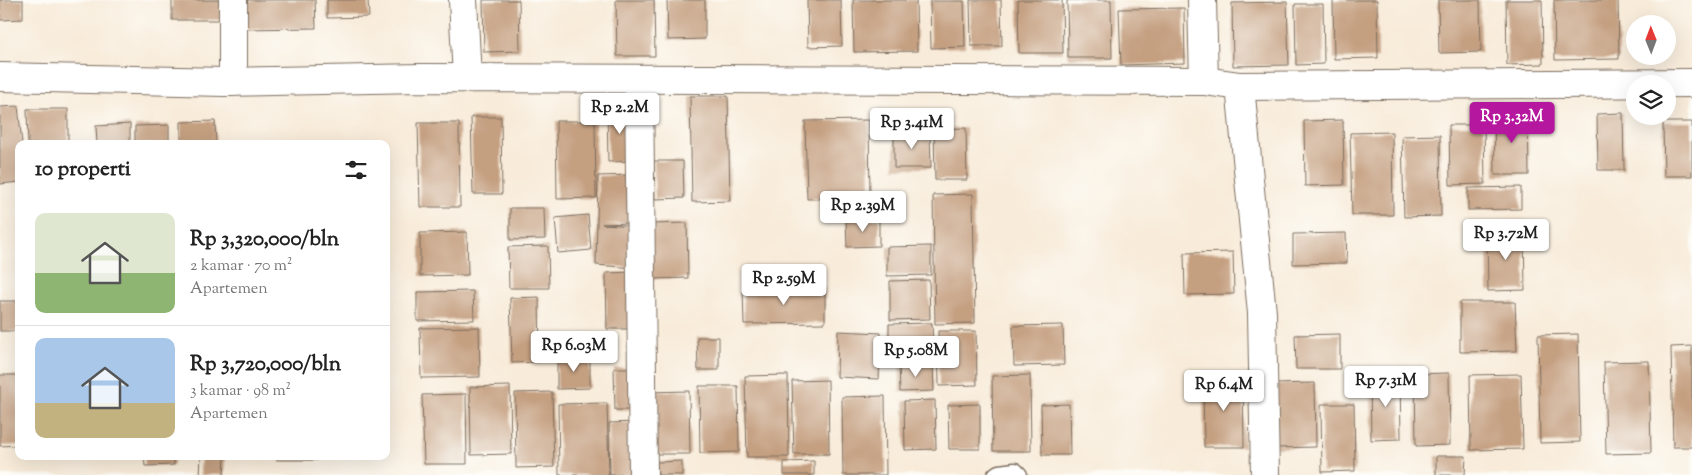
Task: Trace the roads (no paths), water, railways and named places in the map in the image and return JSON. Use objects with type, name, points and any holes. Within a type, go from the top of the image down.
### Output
[{"type":"street","points":[[233,0],[233,82]]},
{"type":"street","points":[[463,0],[467,78]]},
{"type":"street","points":[[1202,0],[1204,81]]},
{"type":"street","points":[[0,77],[233,82],[467,78],[1204,81],[1240,86],[1692,83]]},
{"type":"street","points":[[639,79],[642,475]]},
{"type":"street","points":[[1240,86],[1262,313],[1265,475]]},
{"type":"lane","points":[[996,475],[1015,471],[1019,475]]}]
